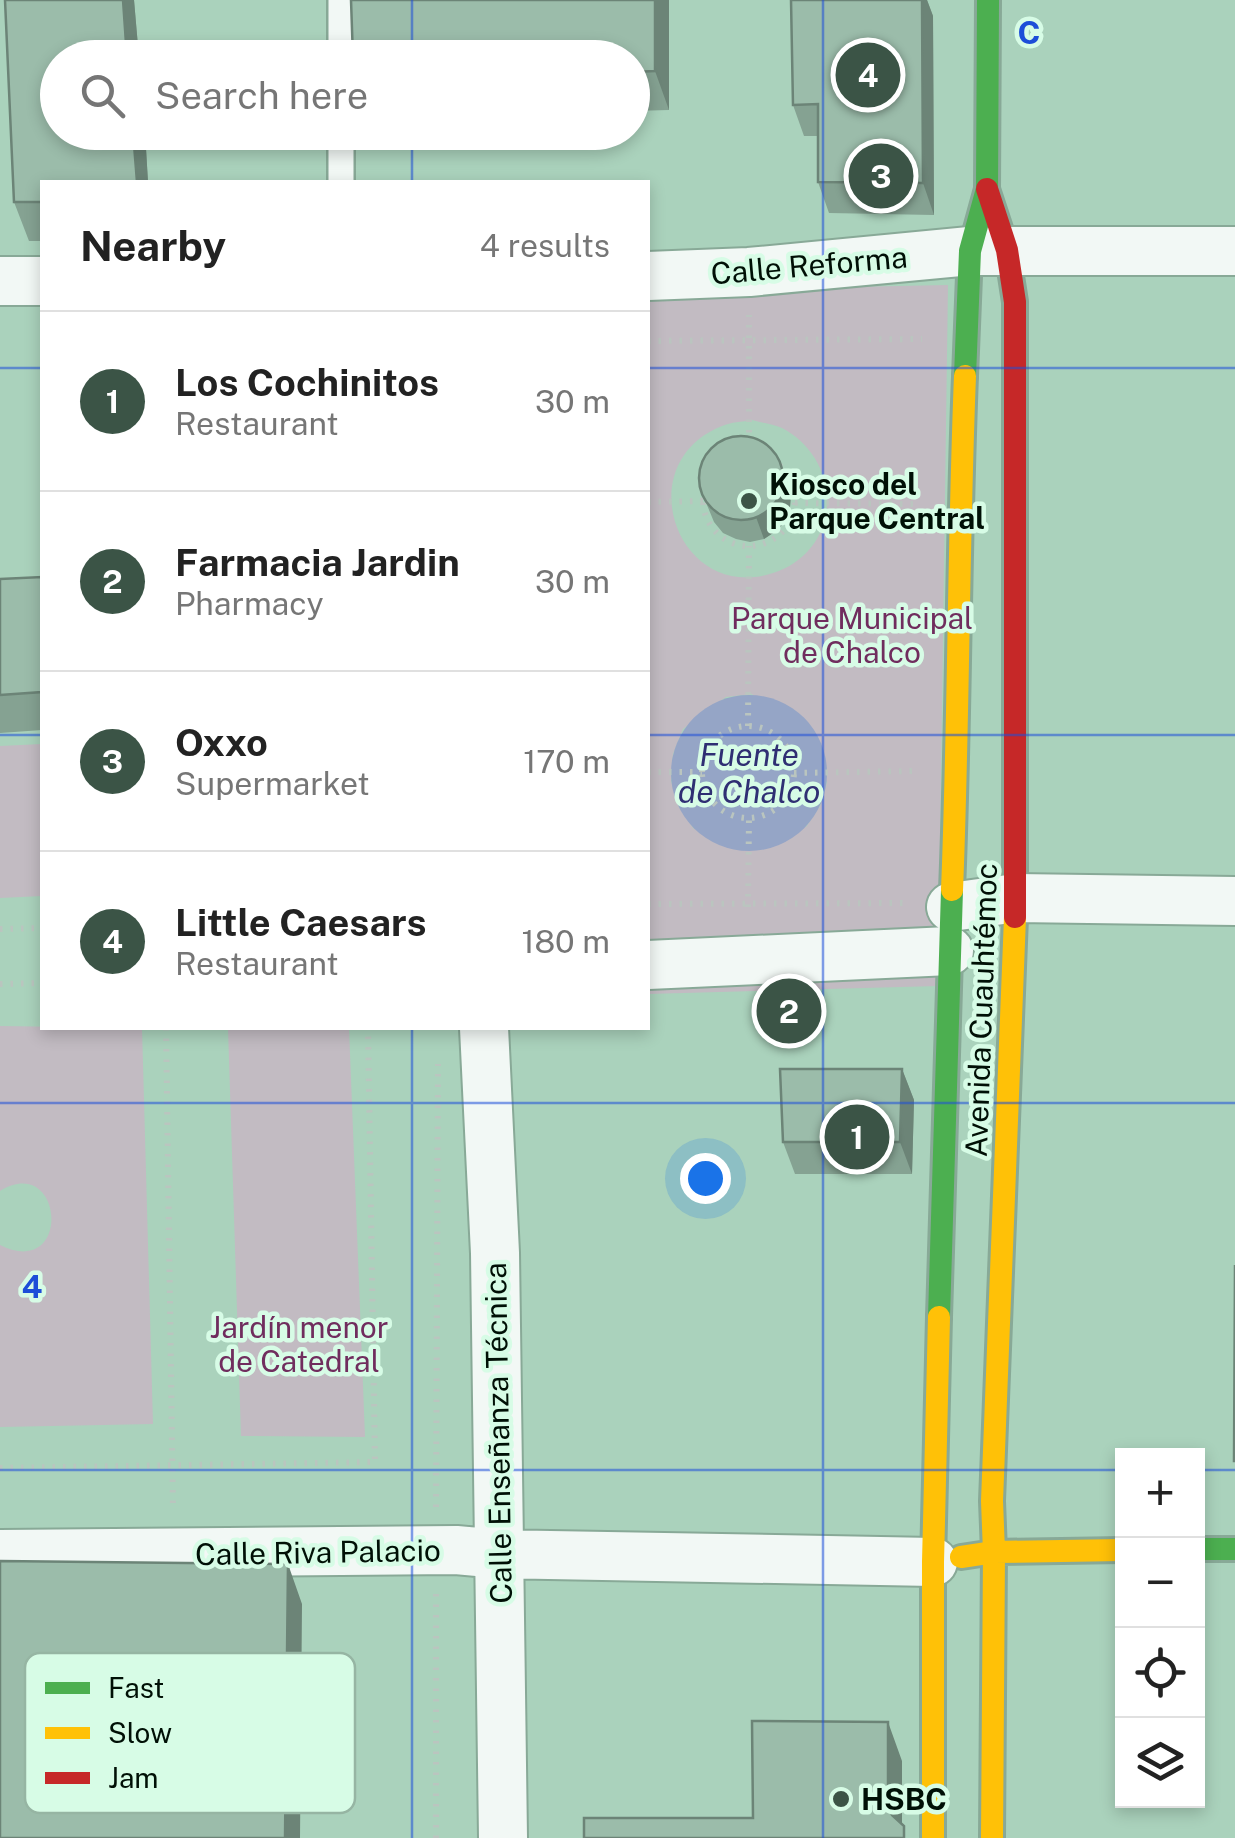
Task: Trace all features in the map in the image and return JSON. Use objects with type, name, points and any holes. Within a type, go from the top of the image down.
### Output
[{"type":"main road","name":"Avenida Cuauhtémoc","points":[[933,1838],[938,920],[956,770],[960,504],[989,250],[988,0]]},
{"type":"main road","name":"Avenida Cuauhtémoc","points":[[987,188],[989,250],[1015,302],[1016,898],[992,1500],[992,1838]]},
{"type":"main road","points":[[1205,1549],[1235,1549]]},
{"type":"main road","name":"Calle Riva Palacio","points":[[933,1562],[994,1552],[1115,1550]]},
{"type":"street","name":"Calle Reforma","points":[[650,276],[749,272],[989,250],[1235,251]]},
{"type":"street","points":[[0,281],[40,281]]},
{"type":"street","points":[[650,965],[748,962],[938,920],[1016,898],[1235,901]]},
{"type":"street","name":"Calle Enseñanza Técnica","points":[[484,1030],[496,1253],[503,1838]]},
{"type":"street","name":"Calle Riva Palacio","points":[[0,1554],[436,1550],[933,1562]]},
{"type":"lane","points":[[341,0],[341,40]]},
{"type":"lane","points":[[341,150],[341,180]]},
{"type":"path","points":[[748,454],[749,272]]},
{"type":"path","points":[[650,341],[926,339]]},
{"type":"path","points":[[761,455],[775,461],[794,485],[793,516],[786,529],[761,545],[730,542],[718,534],[708,521],[704,501],[709,477],[730,457],[761,455]]},
{"type":"path","points":[[650,502],[704,501]]},
{"type":"path","points":[[795,503],[960,504]]},
{"type":"path","points":[[748,546],[748,726]]},
{"type":"path","points":[[748,726],[773,733],[792,757],[794,772],[784,801],[773,811],[749,818],[729,814],[716,806],[707,794],[702,772],[707,750],[717,738],[730,729],[748,726]]},
{"type":"path","points":[[794,772],[956,770]]},
{"type":"path","points":[[650,772],[702,772]]},
{"type":"path","points":[[748,962],[749,818]]},
{"type":"path","points":[[650,904],[748,904],[938,920]]},
{"type":"path","points":[[0,929],[40,928]]},
{"type":"path","points":[[0,984],[40,983]]},
{"type":"path","points":[[166,1030],[173,1553]]},
{"type":"path","points":[[0,1468],[375,1462],[368,1030]]},
{"type":"path","points":[[436,1838],[438,1047]]},
{"type":"green space","name":"Parque Municipal de Chalco","points":[[948,285],[938,986],[650,994],[650,291]],"holes":[[[752,420],[782,428],[806,447],[822,473],[827,502],[820,533],[802,557],[776,572],[742,577],[713,569],[691,551],[677,526],[671,498],[676,470],[693,445],[722,426]],[[752,694],[827,782],[820,806],[806,827],[694,829],[679,807],[671,781],[673,754],[683,729],[726,697]]]},
{"type":"green space","points":[[40,744],[40,896],[0,898],[0,746]]},
{"type":"green space","points":[[0,1026],[142,1030],[153,1424],[0,1427],[0,1245],[24,1251],[40,1246],[49,1233],[51,1217],[47,1200],[37,1188],[21,1184],[0,1191]]},
{"type":"green space","name":"Jardín menor de Catedral","points":[[228,1030],[349,1030],[365,1437],[241,1436]]},
{"type":"water","name":"Fuente de Chalco","points":[[749,695],[779,701],[804,718],[821,743],[827,773],[821,803],[804,828],[779,845],[749,851],[719,845],[694,828],[677,803],[671,773],[677,743],[694,718],[719,701]]},
{"type":"building","points":[[5,0],[123,0],[126,40],[40,40],[40,150],[134,150],[137,180],[40,180],[40,202],[14,202]]},
{"type":"building","points":[[351,0],[655,0],[655,71],[650,71],[650,40],[352,40]]},
{"type":"building","points":[[791,0],[922,0],[923,183],[818,182],[818,104],[793,105]]},
{"type":"building","name":"Kiosco del Parque Central","points":[[741,436],[757,439],[771,448],[780,462],[780,494],[771,508],[757,517],[741,520],[725,517],[711,508],[702,494],[699,478],[702,462],[711,448],[725,439]]},
{"type":"building","points":[[40,577],[40,692],[0,695],[0,579]]},
{"type":"building","points":[[780,1069],[902,1069],[900,1142],[783,1142]]},
{"type":"building","points":[[1235,1265],[1235,1461],[1234,1461]]},
{"type":"building","points":[[0,1561],[288,1564],[287,1653],[25,1653],[25,1813],[285,1813],[285,1838],[0,1838]]},
{"type":"building","points":[[752,1721],[888,1722],[888,1800],[892,1815],[904,1826],[904,1838],[584,1838],[584,1818],[753,1818]]},
{"type":"traffic: fast","points":[[965,376],[970,251],[987,189],[988,0]]},
{"type":"traffic: fast","points":[[939,1317],[952,890]]},
{"type":"traffic: fast","points":[[1205,1549],[1235,1549]]},
{"type":"traffic: slow","points":[[952,890],[965,376]]},
{"type":"traffic: slow","points":[[992,1838],[992,1501],[1015,917]]},
{"type":"traffic: slow","points":[[933,1838],[933,1562],[939,1317]]},
{"type":"traffic: slow","points":[[961,1557],[994,1552],[1115,1550]]},
{"type":"traffic: jam","points":[[987,189],[1007,250],[1015,302],[1015,917]]},
{"type":"place","name":"Little Caesars","points":[[868,75]]},
{"type":"place","name":"Oxxo","points":[[881,176]]},
{"type":"place","name":"Kiosco del Parque Central","points":[[749,501]]},
{"type":"place","name":"Farmacia Jardin","points":[[789,1011]]},
{"type":"place","name":"Los Cochinitos","points":[[857,1137]]},
{"type":"place","name":"HSBC","points":[[841,1799]]}]
